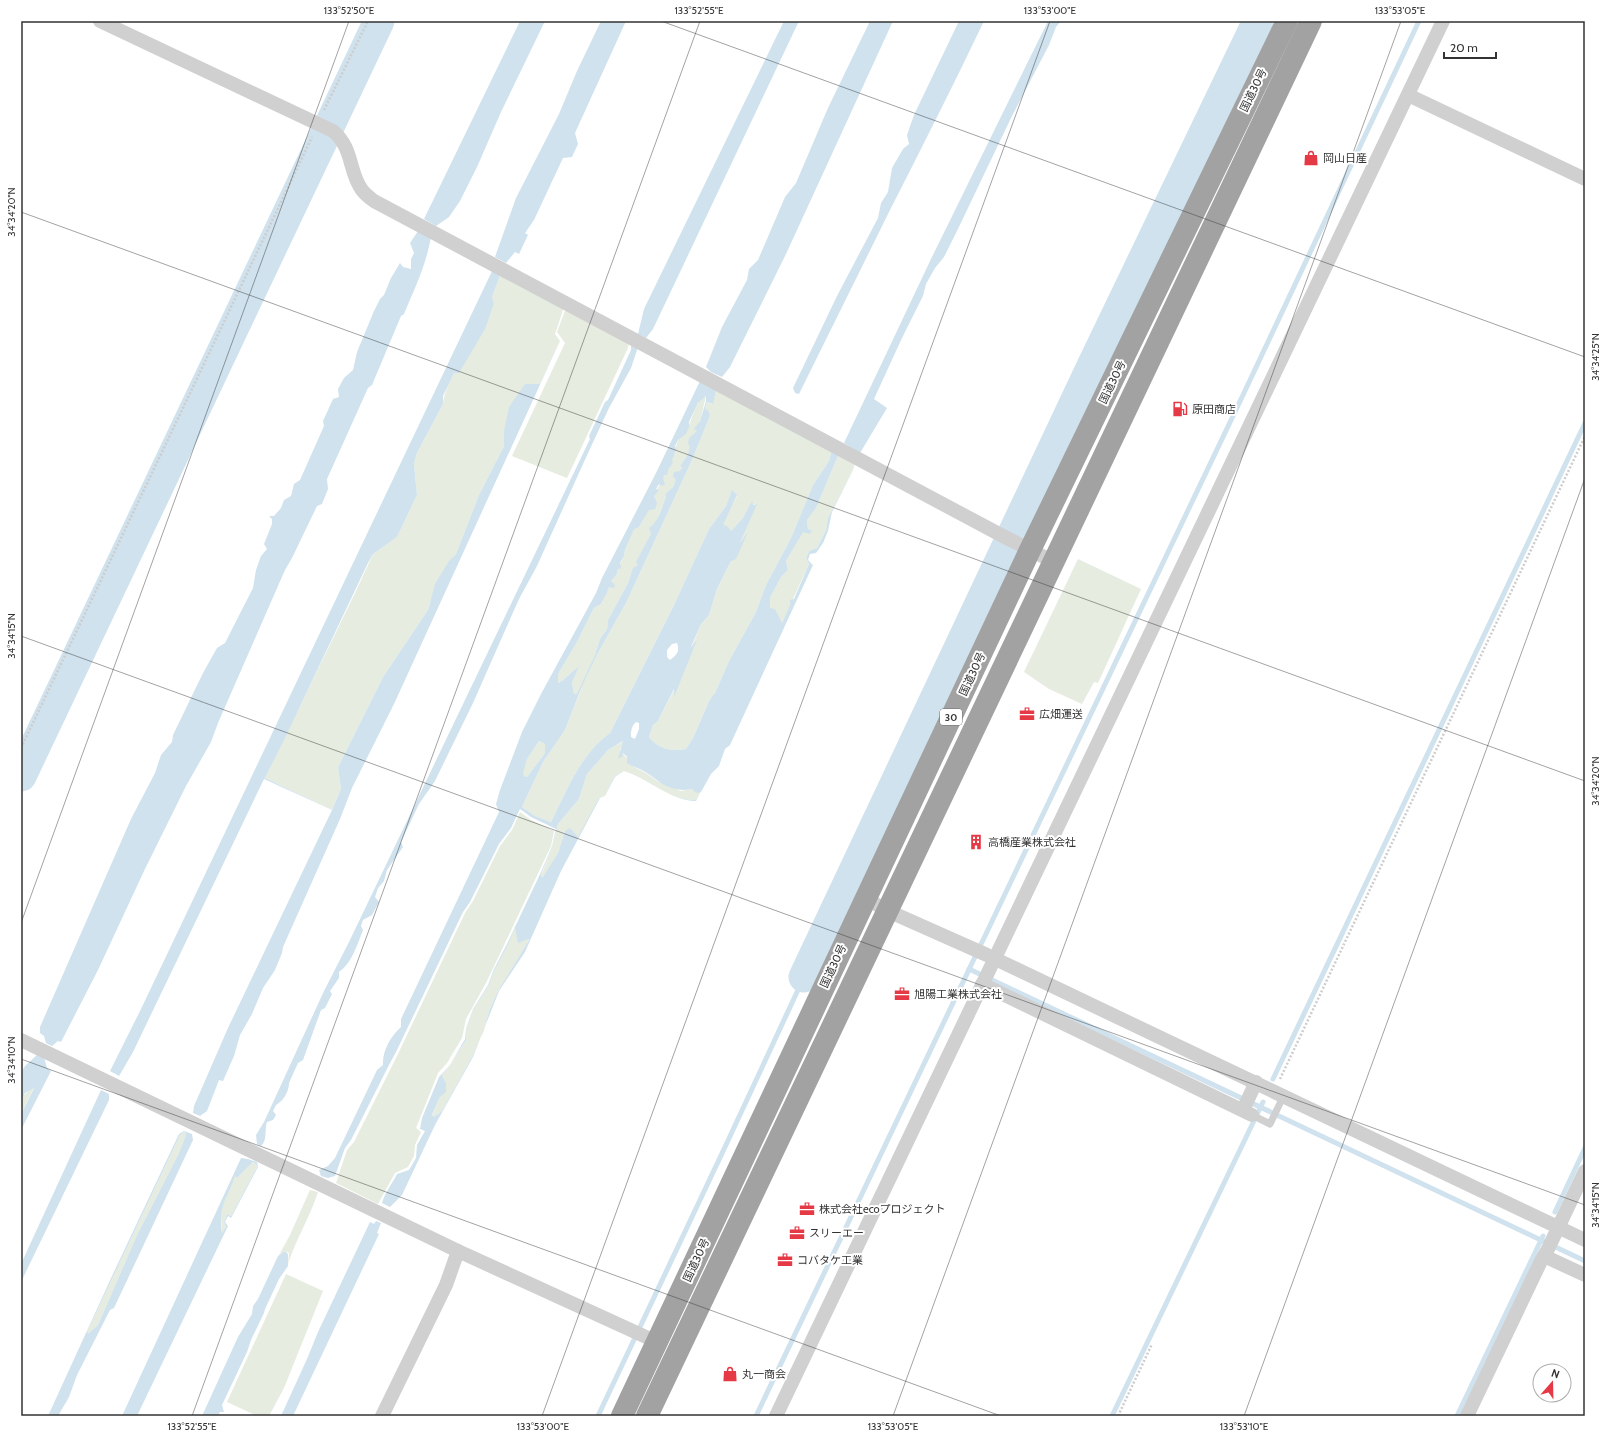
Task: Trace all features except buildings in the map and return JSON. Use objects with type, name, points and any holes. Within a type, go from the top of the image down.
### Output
[{"type":"highway","name":"国道30号","points":[[622,1416],[652,1340],[865,898],[1025,547],[1287,21]]},
{"type":"highway","name":"国道30号","points":[[647,1416],[1311,21]]},
{"type":"street","points":[[100,21],[324,127],[343,141],[362,191],[374,201],[1054,562]]},
{"type":"street","points":[[776,1416],[987,968],[1443,21]]},
{"type":"street","points":[[1408,95],[1585,179]]},
{"type":"street","points":[[865,898],[888,911],[971,948],[987,968],[1251,1104]]},
{"type":"street","points":[[987,968],[1251,1104],[1279,1098],[1551,1243],[1585,1275]]},
{"type":"street","points":[[21,1040],[458,1251],[652,1340]]},
{"type":"street","points":[[1467,1416],[1585,1171]]},
{"type":"street","points":[[1551,1243],[1585,1240]]},
{"type":"street","points":[[382,1416],[446,1285],[458,1251]]},
{"type":"lane","points":[[1251,1104],[1270,1124],[1279,1098]]},
{"type":"path","points":[[21,748],[324,127],[368,21]]},
{"type":"path","points":[[1279,1098],[1585,436]]},
{"type":"path","points":[[1118,1416],[1152,1344]]},
{"type":"shaded area","points":[[501,273],[564,307],[555,334],[560,341],[540,384],[525,384],[504,431],[504,446],[479,495],[456,554],[451,559],[439,580],[428,610],[383,677],[338,767],[341,789],[332,810],[265,778],[373,554],[397,537],[417,495],[414,464],[417,453],[443,404],[445,394],[456,368],[494,303],[492,297]]},
{"type":"shaded area","points":[[566,308],[629,342],[628,348],[567,478],[512,456],[565,343],[557,332]]},
{"type":"shaded area","points":[[716,390],[832,450],[829,461],[813,485],[791,538],[766,585],[756,612],[729,661],[715,693],[710,699],[693,738],[686,749],[666,749],[661,747],[649,737],[653,725],[658,721],[675,688],[701,624],[709,615],[717,589],[731,561],[747,535],[739,546],[756,504],[752,505],[752,502],[743,518],[731,531],[722,525],[737,496],[732,491],[726,506],[709,529],[674,605],[610,733],[582,762],[551,822],[535,816],[522,807],[543,762],[565,730],[583,685],[578,694],[574,694],[572,683],[578,667],[563,680],[557,683],[558,674],[577,642],[594,608],[601,604],[609,586],[614,588],[611,581],[617,574],[617,570],[624,556],[634,528],[639,527],[655,498],[654,496],[664,475],[667,474],[678,440],[688,428],[700,400],[706,396],[700,421],[695,429],[698,431],[688,454],[680,466],[682,468],[673,487],[665,494],[666,497],[638,566],[632,572],[628,583],[608,620],[607,629],[600,639],[584,682],[598,653],[627,601],[692,460],[710,416],[705,408],[707,402],[712,404]]},
{"type":"shaded area","points":[[838,456],[850,458],[854,463],[853,470],[828,518],[826,530],[817,548],[809,551],[806,558],[809,564],[782,623],[770,608],[770,598],[781,577],[788,570],[786,561],[803,531],[812,530],[808,529],[807,520],[816,508]]},
{"type":"shaded area","points":[[1078,559],[1141,589],[1098,683],[1094,682],[1082,704],[1049,689],[1024,672]]},
{"type":"shaded area","points":[[539,741],[545,744],[545,753],[527,777],[524,776],[522,773],[527,759]]},
{"type":"shaded area","points":[[624,741],[620,750],[634,767],[657,781],[681,791],[692,789],[701,791],[696,800],[677,797],[633,774],[624,771],[614,777],[605,796],[599,798],[578,838],[565,831],[558,853],[544,877],[541,876],[552,847],[558,824],[579,799],[587,774],[608,750]]},
{"type":"shaded area","points":[[520,812],[531,820],[554,831],[551,846],[486,983],[466,1019],[462,1038],[447,1063],[438,1073],[416,1128],[421,1132],[415,1145],[414,1156],[408,1167],[395,1173],[378,1204],[336,1183],[347,1150],[354,1142],[398,1054],[465,913],[473,901],[500,846],[512,830]]},
{"type":"shaded area","points":[[515,926],[529,940],[498,991],[489,1011],[484,1030],[472,1057],[442,1111],[434,1117],[432,1116],[446,1083],[442,1075],[466,1040],[466,1029],[473,1010],[489,985]]},
{"type":"shaded area","points":[[34,1087],[21,1115],[21,1105],[24,1095]]},
{"type":"shaded area","points":[[184,1132],[186,1135],[178,1155],[137,1235],[98,1325],[89,1333],[87,1332],[180,1135]]},
{"type":"shaded area","points":[[253,1162],[257,1167],[231,1216],[227,1214],[224,1222],[226,1227],[222,1234],[222,1207],[235,1175],[237,1178]]},
{"type":"shaded area","points":[[310,1190],[318,1192],[288,1264],[289,1253],[285,1251],[279,1255],[290,1235]]},
{"type":"shaded area","points":[[286,1274],[323,1291],[284,1388],[269,1416],[257,1416],[227,1402]]},
{"type":"water","points":[[520,21],[545,21],[460,201],[449,217],[436,226],[424,219]]},
{"type":"water","points":[[601,21],[626,21],[575,133],[578,144],[572,157],[563,158],[534,220],[525,233],[528,235],[519,254],[515,252],[506,263],[495,257],[516,198],[559,114],[577,71]]},
{"type":"water","points":[[784,21],[799,21],[653,329],[646,338],[638,334],[644,309]]},
{"type":"water","points":[[870,21],[893,21],[786,254],[730,367],[722,377],[711,372],[706,367],[722,327],[747,280],[749,269],[758,260],[785,197],[796,183],[828,108]]},
{"type":"water","points":[[959,21],[984,21],[799,394],[795,393],[793,388],[837,296],[878,218],[881,203],[888,192],[892,168],[903,149],[909,144],[907,135],[914,115]]},
{"type":"water","points":[[1048,21],[1061,21],[1056,27],[1049,45],[1011,118],[944,257],[935,268],[926,284],[923,296],[874,399],[887,408],[860,453],[844,443],[931,259]]},
{"type":"water","points":[[418,231],[431,237],[423,267],[404,314],[401,316],[372,385],[368,388],[327,479],[328,489],[322,504],[317,506],[285,570],[211,742],[186,786],[144,871],[98,970],[61,1042],[58,1041],[52,1046],[46,1043],[44,1036],[40,1033],[40,1027],[131,819],[155,773],[161,755],[172,742],[173,735],[203,673],[217,648],[225,643],[253,588],[256,570],[261,556],[267,549],[264,544],[272,524],[272,519],[269,516],[274,516],[281,508],[284,500],[291,496],[294,484],[300,480],[324,426],[323,421],[333,399],[339,397],[338,389],[344,378],[353,370],[357,352],[374,311],[380,299],[384,295],[391,278],[400,263],[403,267],[411,269],[411,259],[414,253],[410,243]]},
{"type":"water","points":[[493,269],[501,273],[492,297],[494,303],[485,329],[459,373],[454,373],[443,396],[443,404],[417,453],[414,464],[417,495],[397,537],[373,554],[368,563],[265,778],[332,810],[264,779],[133,1052],[119,1076],[110,1071],[141,1009]]},
{"type":"water","points":[[560,341],[394,704],[352,788],[340,819],[283,947],[275,970],[263,988],[252,1014],[240,1035],[234,1056],[223,1081],[219,1080],[207,1111],[200,1116],[193,1113],[194,1106],[228,1028],[341,789],[338,767],[383,677],[428,610],[435,584],[449,561],[456,554],[479,495],[504,446],[504,431],[509,407],[525,384],[540,384]]},
{"type":"water","points":[[631,345],[638,347],[631,368],[609,408],[537,566],[519,599],[473,703],[435,781],[419,804],[401,842],[403,847],[387,870],[384,881],[378,888],[375,897],[379,902],[372,915],[363,920],[361,926],[363,930],[354,953],[344,968],[339,972],[339,978],[330,991],[332,994],[325,1008],[321,1010],[303,1060],[298,1063],[289,1083],[287,1093],[276,1105],[273,1111],[276,1115],[273,1120],[267,1122],[265,1138],[261,1146],[257,1144],[256,1135],[264,1122],[324,991],[349,942],[590,439],[589,436],[605,402],[608,400],[631,350]]},
{"type":"water","points":[[700,381],[832,450],[838,454],[847,457],[838,456],[816,508],[807,520],[808,529],[812,530],[810,534],[803,532],[786,561],[788,570],[781,577],[770,598],[770,608],[775,609],[782,623],[790,605],[790,600],[794,599],[809,564],[806,558],[809,551],[817,548],[826,530],[828,518],[853,470],[832,512],[828,531],[823,543],[816,553],[810,554],[808,560],[813,565],[730,745],[725,749],[719,766],[711,774],[701,792],[696,793],[692,789],[673,789],[627,763],[627,757],[623,753],[622,757],[618,759],[623,741],[608,750],[587,774],[579,799],[558,824],[552,847],[541,876],[543,877],[558,853],[565,831],[570,828],[578,837],[599,798],[605,796],[600,798],[561,871],[525,952],[499,991],[485,1027],[489,1011],[498,991],[529,940],[528,939],[518,943],[515,927],[489,985],[473,1010],[466,1029],[466,1040],[450,1065],[465,1039],[466,1028],[473,1009],[488,985],[494,969],[552,846],[556,829],[531,817],[520,809],[511,828],[499,844],[470,902],[463,912],[396,1052],[351,1140],[345,1148],[335,1176],[328,1178],[321,1176],[319,1170],[328,1166],[335,1158],[377,1070],[383,1065],[384,1054],[388,1044],[401,1027],[401,1019],[499,812],[496,804],[500,790],[522,732],[596,593],[602,578],[656,473]],"holes":[[[716,390],[832,450],[829,461],[813,485],[791,538],[766,585],[756,612],[729,661],[715,693],[710,699],[693,738],[686,749],[666,749],[661,747],[649,737],[653,725],[658,721],[674,689],[674,697],[697,640],[691,647],[701,624],[709,615],[717,589],[731,561],[736,559],[748,532],[740,543],[757,504],[753,505],[752,501],[743,518],[731,531],[727,526],[723,525],[737,495],[732,490],[726,506],[709,529],[674,605],[610,733],[582,762],[551,822],[535,816],[522,807],[543,762],[565,730],[583,684],[598,653],[627,601],[692,460],[710,416],[709,412],[705,408],[707,402],[713,404]],[[706,396],[700,421],[694,429],[697,431],[689,438],[688,444],[690,446],[688,454],[680,466],[682,468],[680,471],[674,472],[673,476],[676,480],[673,487],[665,494],[666,497],[659,514],[655,522],[649,528],[651,534],[636,562],[638,565],[633,568],[628,583],[608,620],[607,629],[600,639],[596,653],[577,694],[574,694],[572,683],[579,666],[558,683],[558,674],[577,642],[594,608],[601,604],[609,587],[614,588],[615,585],[611,581],[617,574],[617,570],[621,568],[620,563],[634,529],[639,527],[649,510],[655,509],[657,503],[654,496],[659,490],[656,489],[659,484],[662,486],[665,484],[663,479],[664,475],[667,475],[673,462],[672,460],[676,449],[675,446],[678,440],[686,434],[689,427],[689,422],[698,403]],[[677,643],[677,653],[670,660],[667,657],[667,650],[672,644]],[[636,722],[639,723],[639,729],[635,739],[631,737],[633,726]],[[539,741],[545,744],[545,753],[527,777],[524,776],[523,773],[527,759]]]},
{"type":"water","points":[[624,771],[615,777],[605,796],[614,777]]},
{"type":"water","points":[[642,779],[668,793],[659,789]]},
{"type":"water","points":[[701,792],[696,801],[677,797],[696,800]]},
{"type":"water","points":[[481,1037],[473,1057],[435,1125],[402,1195],[390,1207],[382,1203],[383,1199],[397,1174],[409,1170],[416,1158],[417,1145],[425,1131],[420,1129],[422,1118],[439,1077],[450,1065],[442,1075],[446,1083],[446,1092],[440,1097],[432,1115],[434,1117],[442,1111],[472,1057]]},
{"type":"water","points":[[38,1054],[44,1057],[47,1068],[51,1071],[21,1130],[21,1115],[34,1088],[25,1093],[21,1103],[21,1073],[25,1066]]},
{"type":"water","points":[[101,1090],[109,1094],[109,1100],[21,1282],[21,1264]]},
{"type":"water","points":[[184,1131],[192,1134],[193,1140],[114,1308],[110,1310],[77,1375],[69,1397],[58,1416],[48,1416],[112,1276],[179,1134]],"holes":[[[184,1132],[186,1133],[178,1155],[137,1235],[98,1325],[89,1333],[87,1332],[180,1135]]]},
{"type":"water","points":[[241,1158],[257,1162],[258,1167],[231,1218],[228,1216],[225,1222],[228,1226],[137,1416],[122,1416]],"holes":[[[253,1162],[257,1167],[231,1216],[227,1214],[224,1222],[226,1227],[222,1233],[222,1209],[235,1176],[237,1178]]]},
{"type":"water","points":[[376,1221],[381,1223],[377,1233],[379,1234],[293,1416],[281,1416],[318,1332],[370,1222],[374,1224]]},
{"type":"water","points":[[285,1251],[288,1254],[288,1266],[279,1279],[222,1405],[224,1412],[220,1412],[218,1416],[202,1416],[238,1337],[252,1314],[253,1306],[258,1299],[278,1256]]},
{"type":"waterway","points":[[21,776],[379,21]]},
{"type":"waterway","points":[[804,977],[1092,366],[1258,21]]},
{"type":"waterway","points":[[756,1416],[1243,395],[1419,21]]},
{"type":"waterway","points":[[1273,1079],[1585,423]]},
{"type":"waterway","points":[[969,969],[1585,1261]]},
{"type":"waterway","points":[[598,1416],[804,977]]},
{"type":"waterway","points":[[1112,1416],[1263,1102]]},
{"type":"waterway","points":[[1555,1212],[1585,1148]]},
{"type":"waterway","points":[[1457,1416],[1543,1236]]},
{"type":"place","name":"岡山日産","points":[[1311,158]]},
{"type":"place","name":"原田商店","points":[[1180,409]]},
{"type":"place","name":"広畑運送","points":[[1027,714]]},
{"type":"place","name":"高橋産業株式会社","points":[[976,842]]},
{"type":"place","name":"旭陽工業株式会社","points":[[902,994]]},
{"type":"place","name":"株式会社ecoプロジェクト","points":[[807,1209]]},
{"type":"place","name":"スリーエー","points":[[797,1233]]},
{"type":"place","name":"コバタケ工業","points":[[785,1260]]},
{"type":"place","name":"丸一商会","points":[[730,1374]]}]
